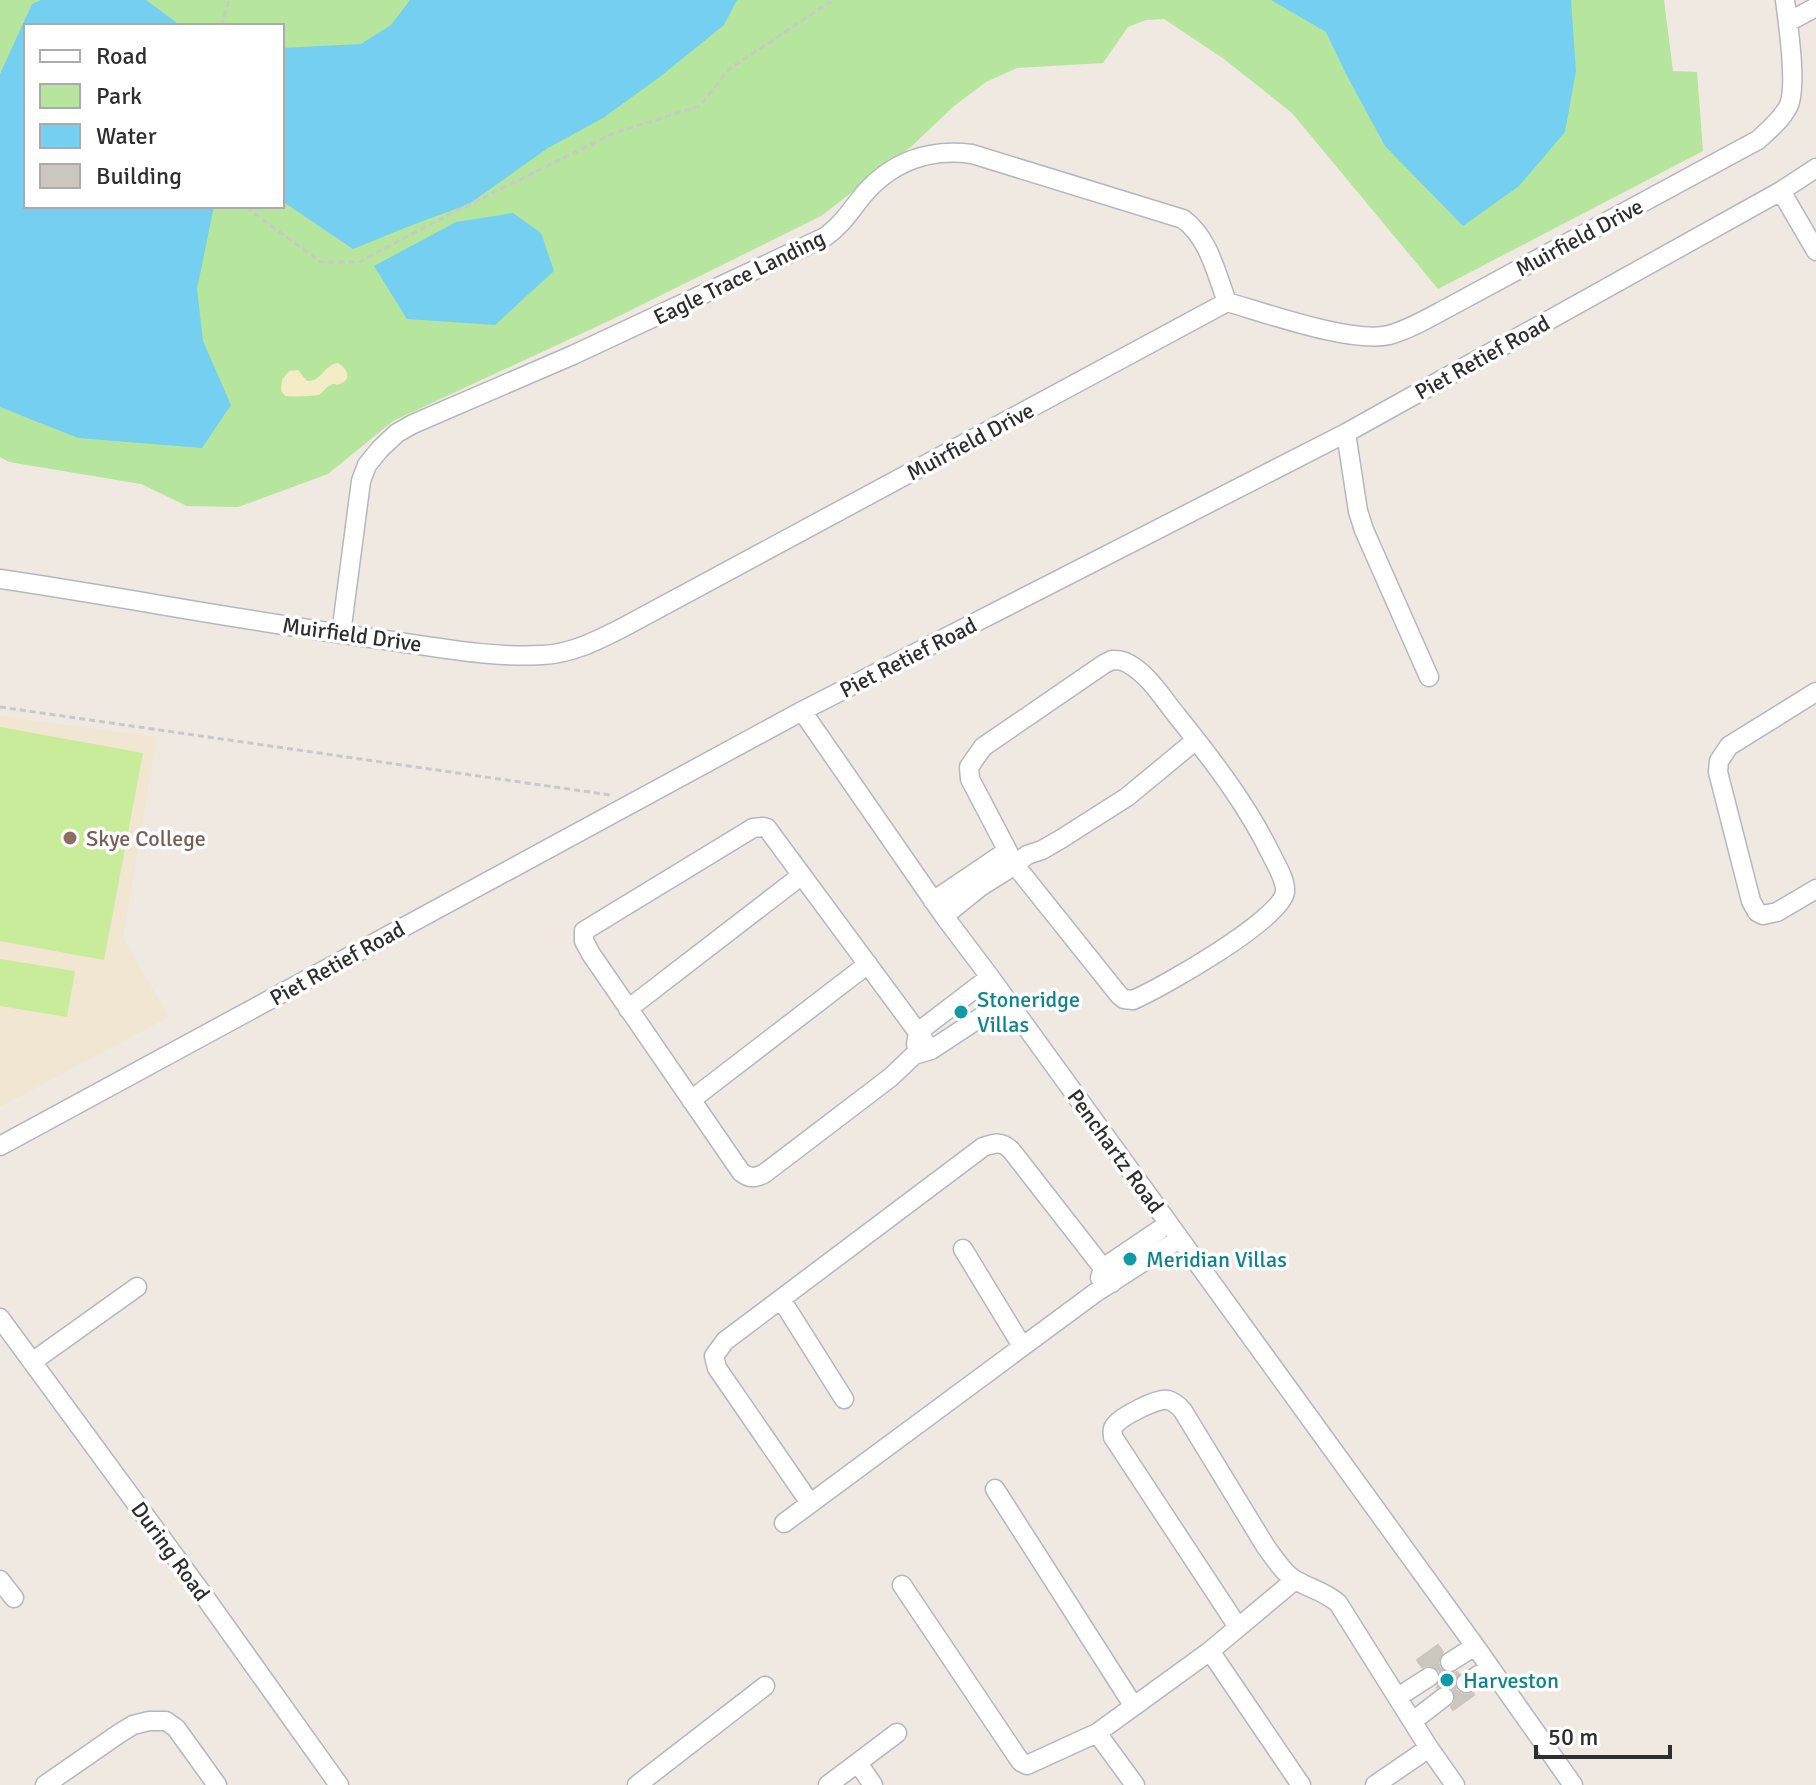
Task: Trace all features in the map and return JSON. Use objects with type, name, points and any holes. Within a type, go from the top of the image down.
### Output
[{"type":"street","name":"Muirfield Drive","points":[[0,579],[341,634],[504,656],[544,655],[585,646],[1227,302],[1327,330],[1374,337],[1390,335],[1451,306],[1758,140],[1778,122],[1789,105],[1793,89],[1785,0]]},
{"type":"street","points":[[1788,22],[1816,7]]},
{"type":"street","name":"Eagle Trace Landing","points":[[341,634],[361,481],[367,465],[397,433],[825,237],[837,229],[885,173],[913,158],[954,151],[972,154],[1183,219],[1200,236],[1227,302]]},
{"type":"street","name":"Piet Retief Road","points":[[0,1146],[802,711],[1346,433],[1781,191],[1816,168]]},
{"type":"street","points":[[1781,191],[1816,251]]},
{"type":"street","points":[[1346,433],[1361,520],[1429,677]]},
{"type":"street","points":[[1121,660],[1149,681],[1246,808],[1260,831],[1284,883],[1285,892],[1283,899],[1259,923],[1214,955],[1141,997],[1124,999],[1016,857],[973,788],[969,767],[983,747],[1104,664],[1121,660]]},
{"type":"street","points":[[1816,692],[1729,746],[1719,761],[1718,772],[1751,901],[1757,912],[1763,915],[1777,912],[1816,889]]},
{"type":"street","name":"Penchartz Road","points":[[802,711],[938,908],[1573,1785]]},
{"type":"street","points":[[938,908],[980,887],[1016,857],[1042,850],[1127,797],[1196,740]]},
{"type":"street","points":[[922,1053],[918,1032],[767,828],[758,827],[584,931],[586,947],[741,1172],[748,1177],[760,1176],[922,1053],[1007,1000]]},
{"type":"street","points":[[628,1009],[802,875]]},
{"type":"street","points":[[691,1100],[868,964]]},
{"type":"street","points":[[918,1032],[990,977]]},
{"type":"street","points":[[810,1503],[714,1362],[714,1356],[725,1341],[983,1147],[1001,1143],[1011,1150],[1107,1276]]},
{"type":"street","points":[[784,1523],[1095,1293],[1107,1276],[1174,1232]]},
{"type":"street","points":[[963,1249],[1022,1346]]},
{"type":"street","points":[[32,1362],[137,1287]]},
{"type":"street","points":[[781,1299],[844,1399]]},
{"type":"street","name":"During Road","points":[[0,1318],[339,1785]]},
{"type":"street","points":[[1238,1627],[1115,1442],[1112,1431],[1118,1422],[1155,1402],[1166,1400],[1179,1406],[1281,1567],[1295,1580],[1327,1594],[1338,1603],[1455,1785]]},
{"type":"street","points":[[995,1489],[1133,1705]]},
{"type":"street","points":[[0,1580],[14,1598]]},
{"type":"street","points":[[902,1585],[1024,1764],[1031,1764],[1097,1733],[1210,1651],[1295,1580]]},
{"type":"street","points":[[1450,1662],[1475,1646]]},
{"type":"street","points":[[1210,1651],[1301,1785]]},
{"type":"street","points":[[1466,1683],[1490,1668]]},
{"type":"street","points":[[1398,1697],[1429,1677]]},
{"type":"street","points":[[637,1785],[765,1686]]},
{"type":"street","points":[[1413,1721],[1444,1697]]},
{"type":"street","points":[[50,1784],[133,1725],[166,1721],[176,1728],[217,1785]]},
{"type":"street","points":[[828,1785],[897,1733]]},
{"type":"street","points":[[1097,1733],[1135,1785]]},
{"type":"street","points":[[1375,1785],[1429,1748]]},
{"type":"street","points":[[858,1763],[873,1785]]},
{"type":"path","points":[[222,24],[229,0]]},
{"type":"path","points":[[249,208],[321,262],[359,262],[614,133],[700,106],[729,69],[833,0]]},
{"type":"path","points":[[0,707],[608,794]]},
{"type":"shaded area","name":"Skye College","points":[[0,716],[157,737],[123,938],[169,1017],[0,1107]]},
{"type":"green space","points":[[0,0],[1664,0],[1673,71],[1697,72],[1703,151],[1438,289],[1292,113],[1224,59],[1164,19],[1146,20],[1128,27],[1103,63],[1017,68],[986,82],[954,106],[912,146],[821,216],[613,319],[393,421],[328,474],[238,507],[187,506],[141,484],[9,462],[0,457]]},
{"type":"green space","points":[[0,727],[143,753],[104,960],[0,941]]},
{"type":"green space","points":[[0,959],[75,971],[67,1017],[0,1006]]},
{"type":"sand","points":[[338,363],[345,370],[347,378],[342,383],[329,386],[319,395],[285,396],[281,391],[282,380],[289,371],[298,370],[307,381],[312,381]]},
{"type":"water","points":[[41,0],[146,0],[178,24],[24,24],[24,208],[214,208],[197,289],[203,341],[231,405],[202,448],[78,438],[0,407],[0,74],[32,4]]},
{"type":"water","points":[[410,0],[737,0],[724,25],[603,118],[548,148],[469,204],[353,249],[284,202],[284,48],[361,44],[391,25]]},
{"type":"water","points":[[1271,0],[1571,0],[1576,71],[1565,132],[1519,186],[1463,226],[1385,146],[1326,32]]},
{"type":"water","points":[[513,213],[541,233],[554,271],[495,325],[407,319],[374,266],[456,222]]},
{"type":"building","points":[[1438,1645],[1443,1652],[1438,1662],[1440,1669],[1450,1674],[1457,1672],[1456,1690],[1461,1694],[1474,1695],[1453,1710],[1454,1690],[1448,1686],[1437,1687],[1441,1677],[1439,1670],[1429,1665],[1422,1667],[1417,1660]]},
{"type":"place","name":"Skye College","points":[[70,838]]},
{"type":"place","name":"Stoneridge Villas","points":[[961,1012]]},
{"type":"place","name":"Meridian Villas","points":[[1130,1259]]},
{"type":"place","name":"Harveston","points":[[1447,1680]]}]
